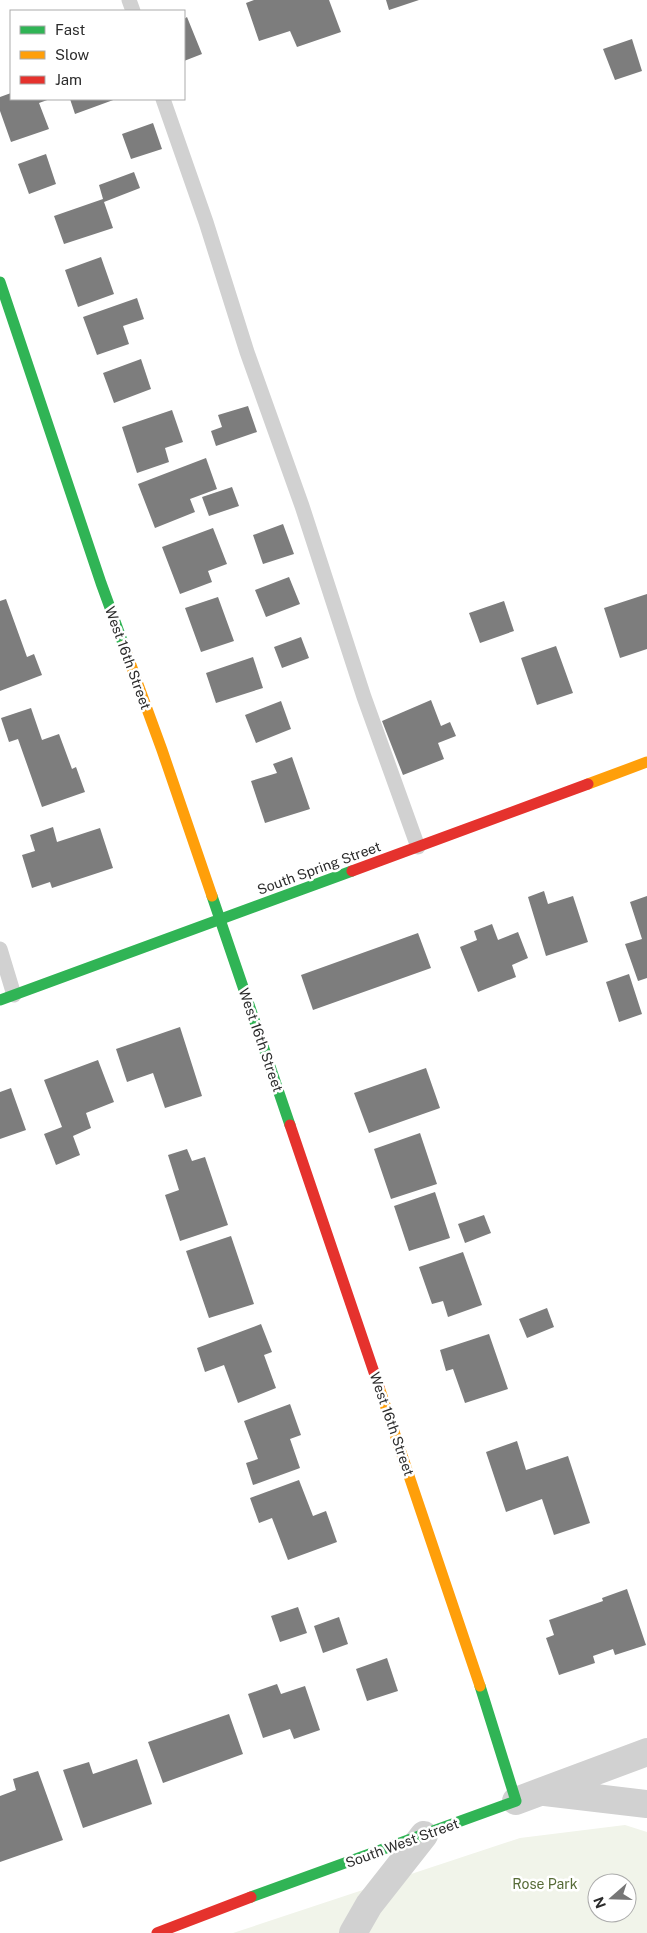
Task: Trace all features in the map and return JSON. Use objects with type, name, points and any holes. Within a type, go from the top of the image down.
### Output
[{"type":"street","name":"West 16th Street","points":[[0,282],[101,583],[162,750],[428,1529],[505,1762],[529,1796]]},
{"type":"street","name":"South Spring Street","points":[[7,998],[647,762]]},
{"type":"street","name":"South West Street","points":[[157,1933],[647,1752]]},
{"type":"street","points":[[529,1796],[647,1804]]},
{"type":"street","points":[[353,1933],[369,1905],[424,1835]]},
{"type":"lane","points":[[163,100],[206,222],[247,352],[302,506],[364,696],[418,847]]},
{"type":"lane","points":[[0,949],[7,998]]},
{"type":"green space","name":"Rose Park","points":[[625,1825],[647,1832],[647,1933],[233,1933],[520,1838]]},
{"type":"building","points":[[254,0],[329,0],[341,32],[297,47],[290,31],[259,41],[246,3]]},
{"type":"building","points":[[386,0],[419,0],[389,10]]},
{"type":"building","points":[[187,17],[202,54],[185,61],[185,18]]},
{"type":"building","points":[[632,39],[642,71],[615,80],[603,49]]},
{"type":"building","points":[[10,93],[10,100],[47,100],[39,103],[49,129],[11,142],[0,111],[0,97]]},
{"type":"building","points":[[70,100],[113,100],[75,114]]},
{"type":"building","points":[[153,123],[162,149],[131,159],[122,134]]},
{"type":"building","points":[[46,154],[56,184],[29,194],[18,164]]},
{"type":"building","points":[[134,172],[140,188],[104,202],[113,228],[64,244],[54,216],[103,199],[99,185]]},
{"type":"building","points":[[101,257],[114,294],[78,307],[65,270]]},
{"type":"building","points":[[137,298],[144,319],[123,326],[129,344],[97,355],[83,317]]},
{"type":"building","points":[[141,359],[151,389],[114,403],[103,373]]},
{"type":"building","points":[[248,406],[257,432],[216,446],[211,431],[222,427],[218,415]]},
{"type":"building","points":[[172,410],[183,442],[165,448],[169,462],[137,473],[122,427]]},
{"type":"building","points":[[206,458],[217,489],[190,499],[195,512],[155,528],[138,484]]},
{"type":"building","points":[[232,487],[239,506],[209,516],[202,497]]},
{"type":"building","points":[[283,524],[294,554],[263,564],[253,535]]},
{"type":"building","points":[[213,528],[227,564],[208,571],[212,582],[180,594],[162,547]]},
{"type":"building","points":[[289,577],[300,604],[266,617],[255,590]]},
{"type":"building","points":[[647,594],[647,649],[620,658],[604,608]]},
{"type":"building","points":[[218,597],[234,641],[201,652],[185,608]]},
{"type":"building","points":[[6,599],[27,657],[34,654],[42,675],[0,691],[0,601]]},
{"type":"building","points":[[504,601],[514,631],[480,643],[469,613]]},
{"type":"building","points":[[301,637],[309,658],[282,668],[274,647]]},
{"type":"building","points":[[556,646],[573,693],[537,705],[521,658]]},
{"type":"building","points":[[253,657],[263,688],[216,703],[206,673]]},
{"type":"building","points":[[431,700],[441,726],[450,722],[456,736],[438,743],[444,759],[403,775],[382,721]]},
{"type":"building","points":[[281,701],[291,729],[256,743],[245,715]]},
{"type":"building","points":[[31,708],[42,740],[59,734],[72,769],[76,767],[85,792],[42,807],[18,739],[9,742],[1,718]]},
{"type":"building","points":[[292,757],[310,809],[265,823],[251,781],[277,773],[273,764]]},
{"type":"building","points":[[53,827],[57,842],[100,828],[113,868],[52,888],[50,882],[32,888],[22,855],[35,851],[30,835]]},
{"type":"building","points":[[544,891],[548,904],[573,896],[588,942],[546,956],[528,897]]},
{"type":"building","points":[[647,896],[647,978],[638,981],[625,944],[642,939],[630,902]]},
{"type":"building","points":[[492,924],[498,940],[518,932],[528,958],[512,965],[516,977],[478,992],[460,947],[477,940],[474,931]]},
{"type":"building","points":[[418,933],[431,968],[313,1010],[301,975]]},
{"type":"building","points":[[629,974],[642,1014],[619,1022],[606,982]]},
{"type":"building","points":[[180,1027],[202,1096],[165,1108],[153,1073],[127,1082],[116,1049]]},
{"type":"building","points":[[98,1060],[114,1102],[86,1113],[91,1128],[73,1136],[80,1155],[56,1165],[44,1134],[62,1127],[44,1080]]},
{"type":"building","points":[[426,1068],[440,1108],[369,1133],[354,1093]]},
{"type":"building","points":[[11,1088],[26,1130],[0,1139],[0,1092]]},
{"type":"building","points":[[420,1133],[437,1184],[391,1199],[374,1149]]},
{"type":"building","points":[[187,1149],[192,1161],[205,1157],[228,1225],[180,1241],[165,1195],[179,1190],[168,1155]]},
{"type":"building","points":[[435,1192],[450,1238],[409,1251],[394,1206]]},
{"type":"building","points":[[484,1215],[491,1233],[465,1243],[458,1224]]},
{"type":"building","points":[[231,1236],[254,1304],[209,1318],[186,1251]]},
{"type":"building","points":[[463,1252],[482,1305],[448,1317],[443,1301],[432,1304],[419,1267]]},
{"type":"building","points":[[547,1308],[554,1327],[527,1338],[519,1319]]},
{"type":"building","points":[[261,1324],[272,1352],[264,1355],[276,1388],[238,1403],[224,1365],[205,1372],[197,1348]]},
{"type":"building","points":[[489,1334],[508,1389],[465,1403],[453,1369],[446,1371],[440,1350]]},
{"type":"building","points":[[290,1404],[301,1435],[290,1439],[300,1468],[253,1485],[246,1463],[258,1459],[244,1421]]},
{"type":"building","points":[[517,1441],[526,1470],[568,1456],[590,1523],[554,1535],[542,1499],[506,1512],[486,1452]]},
{"type":"building","points":[[299,1480],[313,1516],[326,1511],[337,1542],[288,1560],[272,1518],[259,1523],[250,1498]]},
{"type":"building","points":[[627,1589],[646,1645],[615,1655],[613,1649],[593,1656],[595,1663],[559,1675],[546,1638],[554,1635],[549,1620],[603,1601],[602,1598]]},
{"type":"building","points":[[298,1607],[307,1633],[280,1642],[271,1616]]},
{"type":"building","points":[[339,1617],[348,1644],[323,1653],[314,1626]]},
{"type":"building","points":[[387,1658],[398,1691],[367,1701],[356,1669]]},
{"type":"building","points":[[277,1684],[281,1694],[305,1686],[320,1730],[294,1739],[290,1729],[263,1738],[248,1694]]},
{"type":"building","points":[[229,1714],[243,1754],[163,1783],[148,1742]]},
{"type":"building","points":[[137,1759],[152,1804],[83,1828],[63,1770],[89,1762],[93,1774]]},
{"type":"building","points":[[38,1771],[63,1840],[0,1862],[0,1796],[16,1790],[13,1779]]},
{"type":"traffic: fast","points":[[0,282],[124,646]]},
{"type":"traffic: fast","points":[[0,1000],[352,871]]},
{"type":"traffic: fast","points":[[212,896],[290,1125]]},
{"type":"traffic: fast","points":[[251,1897],[516,1801],[480,1686]]},
{"type":"traffic: slow","points":[[124,646],[212,896]]},
{"type":"traffic: slow","points":[[588,784],[647,762]]},
{"type":"traffic: slow","points":[[379,1387],[480,1686]]},
{"type":"traffic: jam","points":[[352,871],[588,784]]},
{"type":"traffic: jam","points":[[290,1125],[379,1387]]},
{"type":"traffic: jam","points":[[157,1933],[251,1897]]}]
